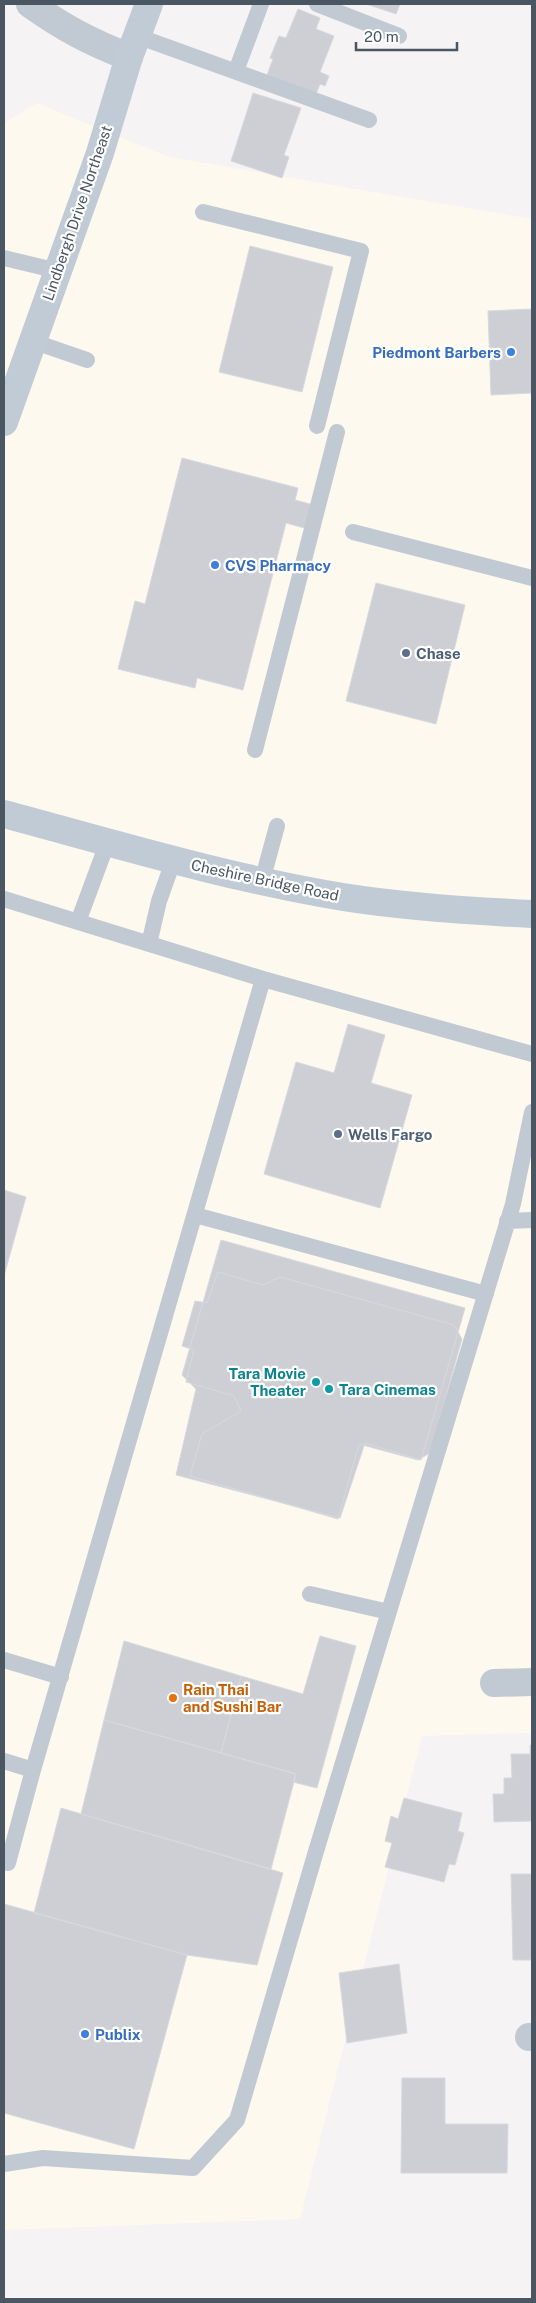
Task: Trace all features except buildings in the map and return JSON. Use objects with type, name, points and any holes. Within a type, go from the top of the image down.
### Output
[{"type":"main road","name":"Lindbergh Drive Northeast","points":[[4,422],[100,153],[133,46],[149,4]]},
{"type":"main road","name":"Cheshire Bridge Road","points":[[4,814],[262,881],[372,900],[456,910],[532,914]]},
{"type":"street","points":[[30,4],[90,42],[133,46]]},
{"type":"street","points":[[494,1683],[532,1682]]},
{"type":"lane","points":[[236,71],[261,4]]},
{"type":"lane","points":[[317,4],[399,36]]},
{"type":"lane","points":[[133,46],[236,71],[369,120]]},
{"type":"lane","points":[[203,212],[361,251],[316,426]]},
{"type":"lane","points":[[4,258],[58,271]]},
{"type":"lane","points":[[32,341],[87,360]]},
{"type":"lane","points":[[255,750],[337,432]]},
{"type":"lane","points":[[353,532],[532,578]]},
{"type":"lane","points":[[262,881],[277,826]]},
{"type":"lane","points":[[78,922],[108,842]]},
{"type":"lane","points":[[149,944],[159,901],[174,859]]},
{"type":"lane","points":[[4,899],[263,979],[532,1054]]},
{"type":"lane","points":[[4,1862],[8,1863],[60,1677],[263,979]]},
{"type":"lane","points":[[4,2164],[43,2158],[192,2168],[237,2120],[486,1294],[507,1221],[532,1112]]},
{"type":"lane","points":[[194,1215],[486,1294]]},
{"type":"lane","points":[[507,1221],[532,1220]]},
{"type":"lane","points":[[310,1594],[389,1612]]},
{"type":"lane","points":[[4,1660],[60,1677]]},
{"type":"lane","points":[[4,1761],[34,1770]]},
{"type":"shaded area","points":[[37,103],[169,157],[532,219],[532,1733],[422,1736],[300,2219],[4,2230],[4,123]]},
{"type":"place","name":"Piedmont Barbers","points":[[511,352]]},
{"type":"place","name":"CVS Pharmacy","points":[[215,565]]},
{"type":"place","name":"Chase","points":[[406,653]]},
{"type":"place","name":"Wells Fargo","points":[[338,1134]]},
{"type":"place","name":"Tara Movie Theater","points":[[316,1382]]},
{"type":"place","name":"Tara Cinemas","points":[[329,1389]]},
{"type":"place","name":"Rain Thai and Sushi Bar","points":[[173,1698]]},
{"type":"place","name":"Publix","points":[[85,2034]]}]
